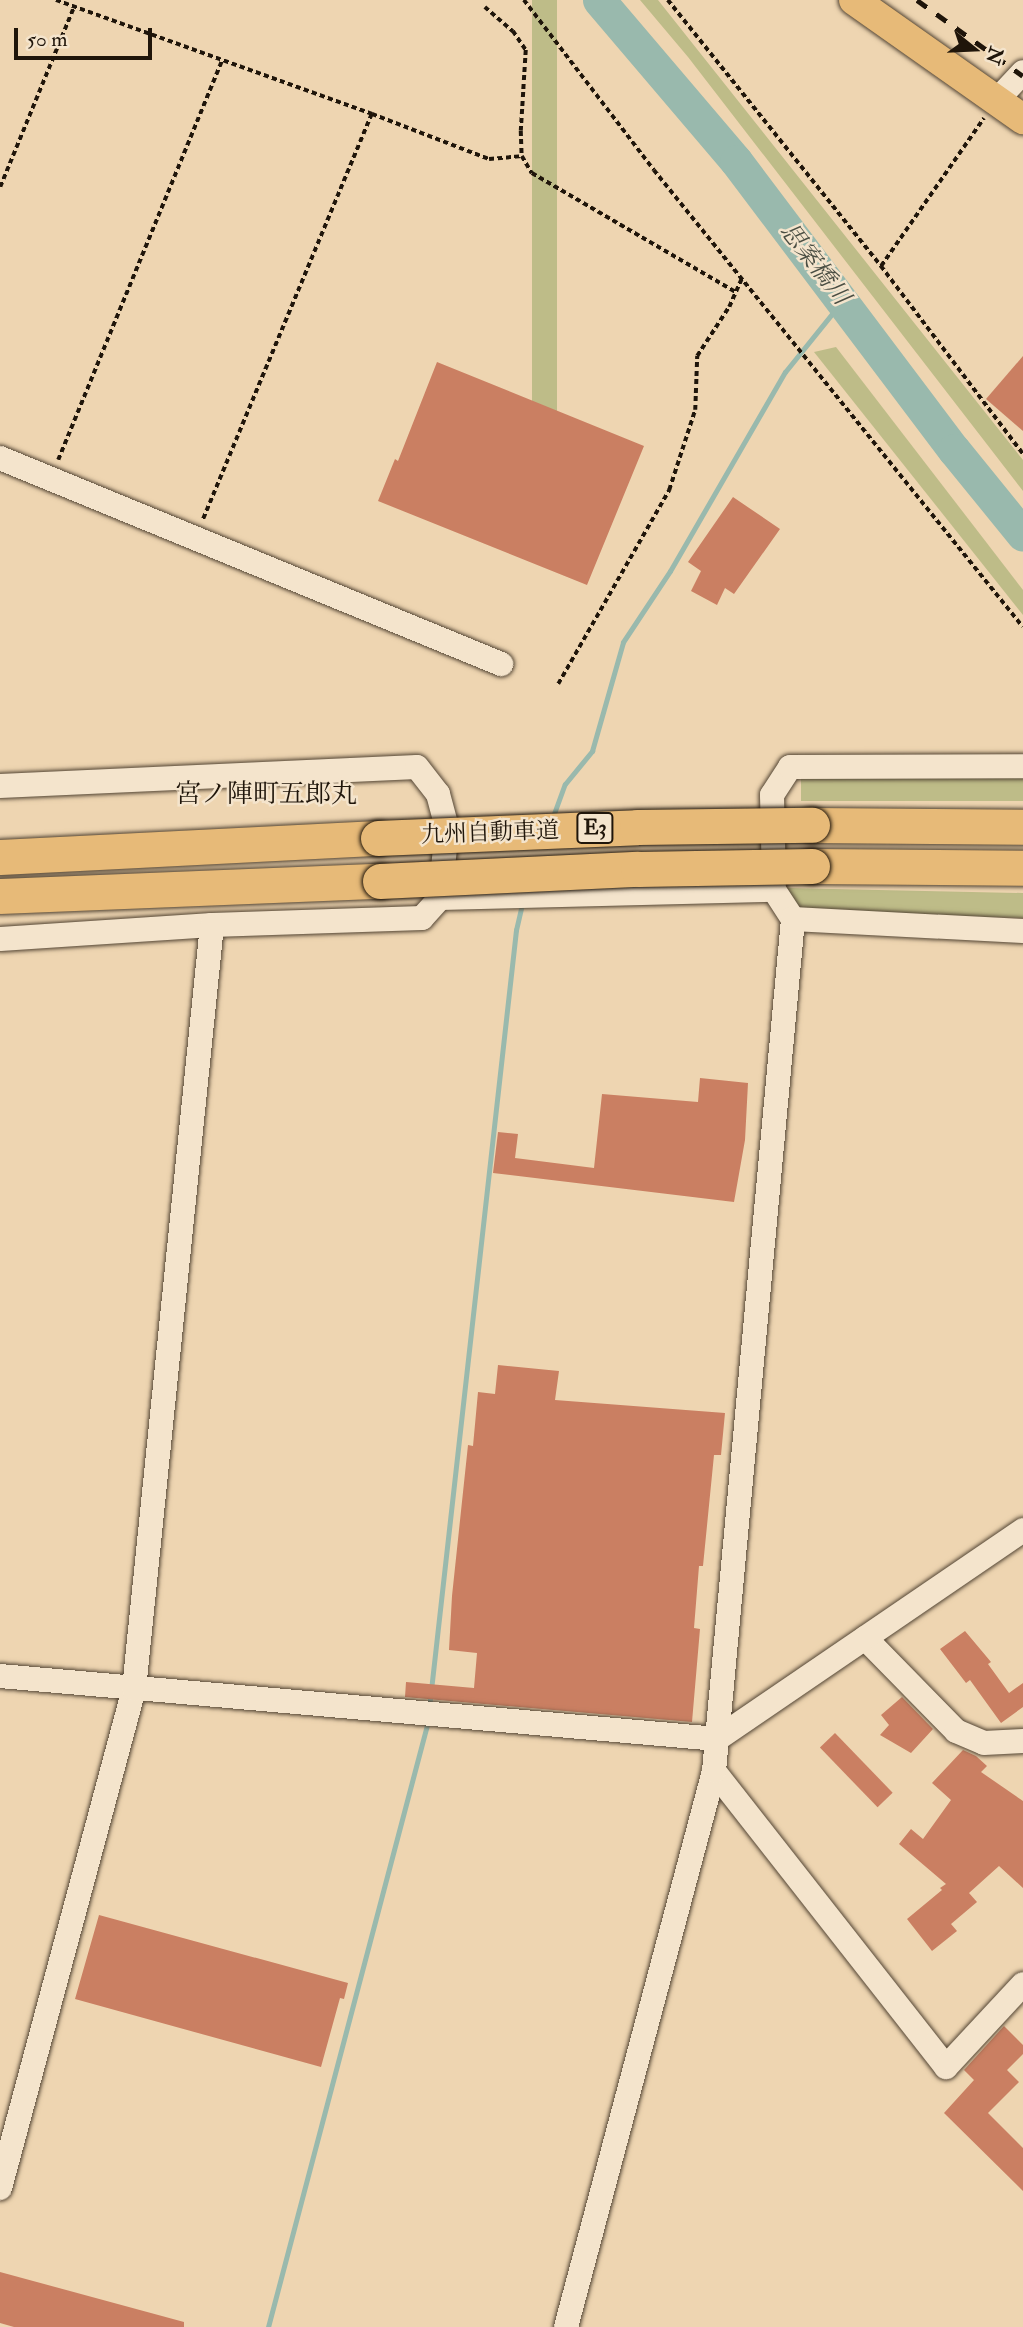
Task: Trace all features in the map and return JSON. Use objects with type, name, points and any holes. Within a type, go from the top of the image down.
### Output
[{"type":"highway","name":"九州自動車道","points":[[0,857],[637,827],[1023,827]]},
{"type":"highway","name":"九州自動車道","points":[[0,896],[638,869],[812,866],[1023,868]]},
{"type":"main road","points":[[854,0],[1023,119]]},
{"type":"street","points":[[997,100],[1023,72]]},
{"type":"street","points":[[0,458],[501,664]]},
{"type":"street","points":[[566,2327],[714,1771],[793,919],[774,890],[772,795],[790,767],[1023,766]]},
{"type":"street","points":[[0,786],[417,767],[438,794],[447,828],[440,898],[422,918],[212,925],[0,939]]},
{"type":"street","points":[[440,898],[774,890]]},
{"type":"street","points":[[793,919],[1023,931]]},
{"type":"street","points":[[0,2188],[134,1689],[212,925]]},
{"type":"street","points":[[0,1676],[717,1739],[1023,1530]]},
{"type":"street","points":[[865,1638],[956,1731],[984,1744],[1023,1741]]},
{"type":"street","points":[[714,1771],[946,2067],[1023,1984]]},
{"type":"path","points":[[56,0],[489,159],[522,156]]},
{"type":"path","points":[[524,0],[654,170],[1023,627]]},
{"type":"path","points":[[668,0],[881,266],[1023,454]]},
{"type":"path","points":[[0,187],[74,7]]},
{"type":"path","points":[[485,7],[513,31],[526,50],[520,96],[522,156],[532,173],[736,292]]},
{"type":"path","points":[[51,478],[222,60]]},
{"type":"path","points":[[881,266],[997,100]]},
{"type":"path","points":[[195,538],[372,114]]},
{"type":"path","points":[[558,684],[669,489],[695,410],[698,356],[729,307],[742,278]]},
{"type":"shaded area","points":[[532,0],[557,0],[557,427],[532,427]]},
{"type":"shaded area","points":[[640,0],[658,0],[1023,460],[1023,491],[688,57]]},
{"type":"shaded area","points":[[836,347],[1023,590],[1023,615],[814,352]]},
{"type":"shaded area","points":[[801,775],[1023,775],[1023,801],[801,801]]},
{"type":"shaded area","points":[[785,888],[1023,893],[1023,918],[810,912],[793,903]]},
{"type":"building","points":[[1023,356],[1023,431],[986,399]]},
{"type":"building","points":[[437,362],[644,446],[587,585],[378,501],[395,459],[398,461]]},
{"type":"building","points":[[733,497],[780,529],[734,594],[725,588],[717,605],[691,591],[701,571],[688,562]]},
{"type":"building","points":[[700,1078],[748,1083],[745,1140],[734,1202],[493,1173],[498,1132],[518,1134],[515,1158],[594,1168],[602,1094],[698,1102]]},
{"type":"building","points":[[498,1365],[559,1371],[555,1400],[725,1413],[721,1455],[714,1455],[703,1566],[699,1566],[694,1628],[700,1629],[692,1722],[405,1697],[406,1682],[474,1688],[477,1653],[449,1650],[452,1596],[468,1445],[473,1446],[478,1392],[495,1394]]},
{"type":"building","points":[[965,1631],[991,1662],[988,1664],[1009,1693],[1023,1683],[1023,1707],[1001,1723],[970,1680],[966,1683],[940,1649]]},
{"type":"building","points":[[902,1697],[933,1729],[911,1753],[880,1735],[889,1725],[881,1715]]},
{"type":"building","points":[[835,1733],[893,1793],[878,1807],[820,1748]]},
{"type":"building","points":[[963,1750],[976,1756],[987,1766],[981,1772],[1023,1801],[1023,1888],[999,1866],[969,1893],[977,1902],[951,1924],[957,1931],[932,1951],[907,1919],[946,1884],[899,1844],[911,1829],[923,1839],[951,1800],[932,1783]]},
{"type":"building","points":[[99,1915],[348,1983],[344,1999],[340,1998],[321,2067],[75,1999]]},
{"type":"building","points":[[1004,2026],[1023,2045],[1023,2054],[1007,2070],[1019,2082],[988,2113],[1023,2148],[1023,2191],[944,2113],[974,2080],[964,2070]]},
{"type":"building","points":[[0,2272],[184,2322],[184,2327],[14,2327],[0,2323]]},
{"type":"waterway","name":"思案橋川","points":[[599,0],[736,161],[954,450],[1023,535]]},
{"type":"waterway","points":[[552,819],[565,784],[592,751],[623,642],[670,571],[785,372],[843,300]]},
{"type":"waterway","points":[[429,1708],[516,930],[522,904]]},
{"type":"waterway","points":[[268,2327],[428,1721]]},
{"type":"railway","points":[[917,0],[1023,76]]},
{"type":"district","name":"宮ノ陣町五郎丸","points":[[266,795]]}]
